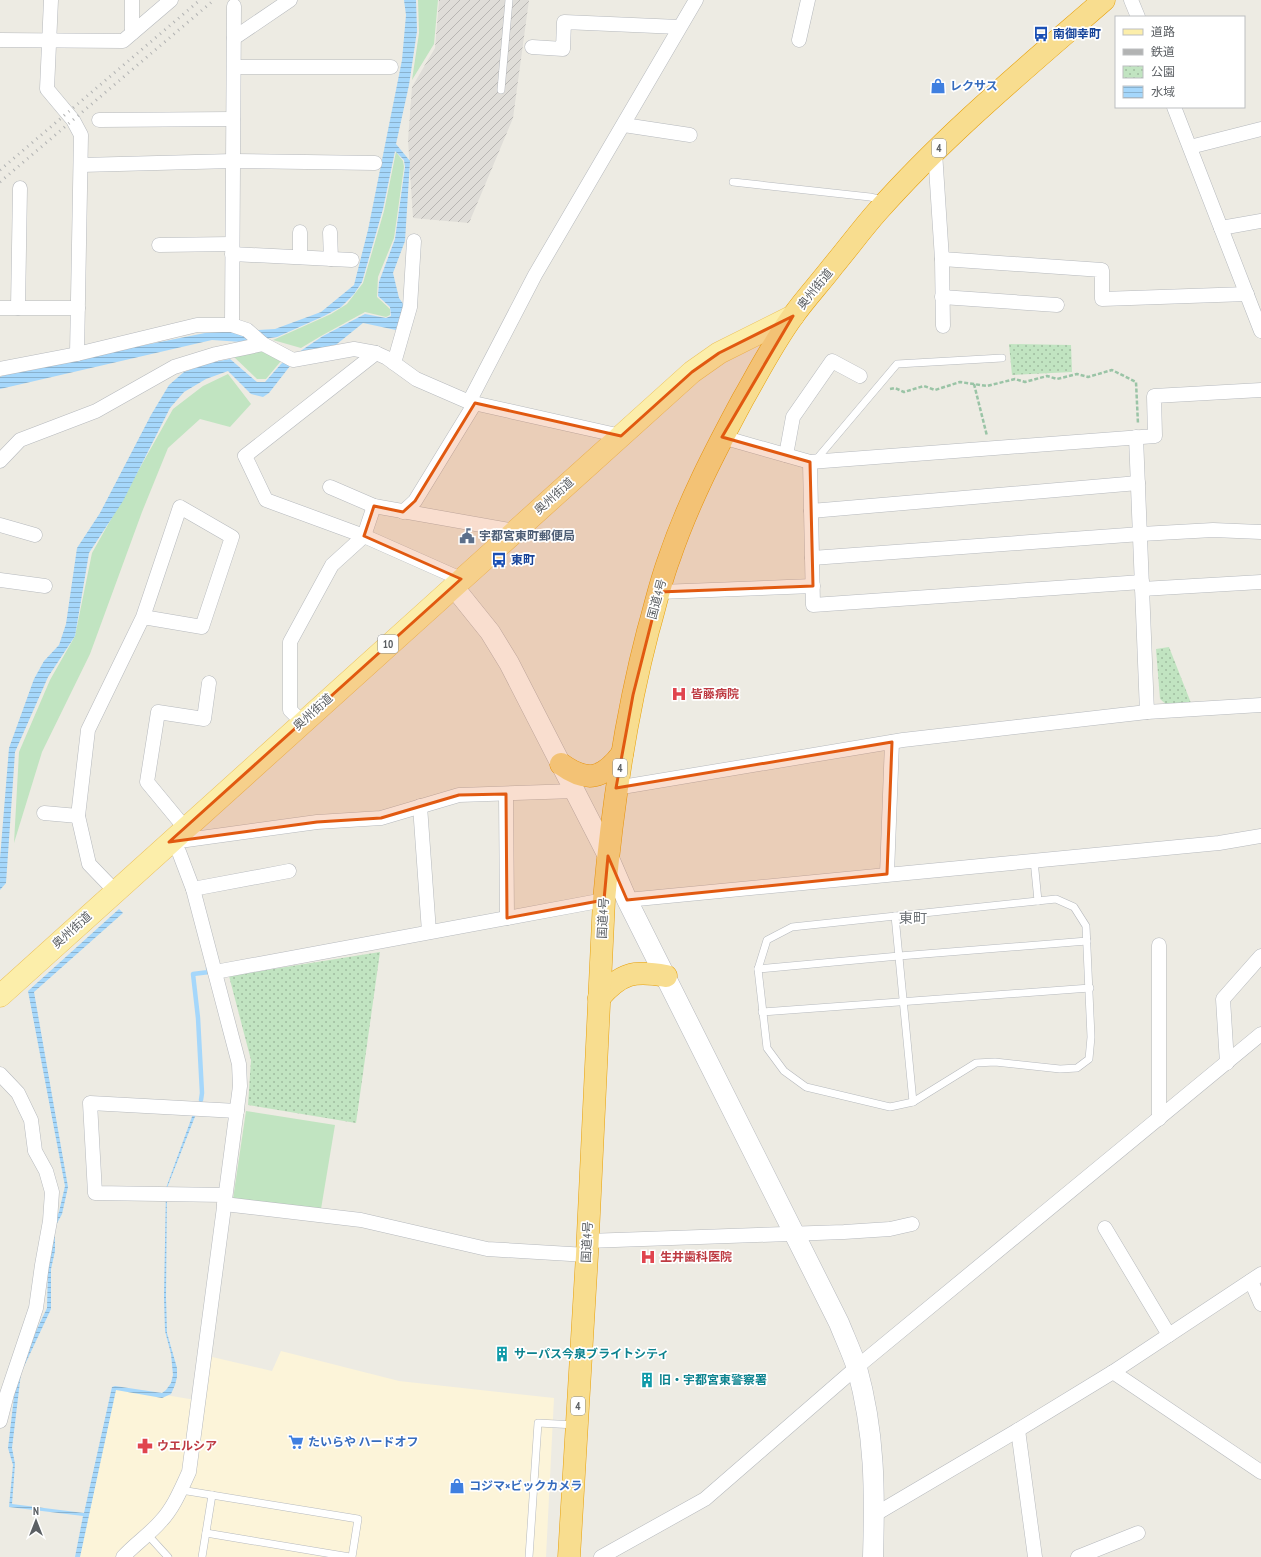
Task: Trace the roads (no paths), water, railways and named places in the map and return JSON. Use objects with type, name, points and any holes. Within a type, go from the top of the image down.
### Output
[{"type":"highway","name":"奥州街道","points":[[793,316],[876,212],[935,152],[989,100],[1104,0]]},
{"type":"highway","name":"国道4号","points":[[569,1557],[587,1248],[604,900],[616,788],[622,754],[633,695],[658,592],[668,560],[704,472],[773,347],[793,316]]},
{"type":"highway","points":[[561,764],[573,773],[584,776],[601,774],[612,766],[622,754]]},
{"type":"highway","points":[[599,998],[610,985],[627,976],[645,972],[666,976]]},
{"type":"main road","name":"奥州街道","points":[[0,996],[302,722],[692,372],[719,353],[793,316]]},
{"type":"street","points":[[51,0],[47,88],[73,120],[81,135],[77,354]]},
{"type":"street","points":[[132,0],[132,33]]},
{"type":"street","points":[[0,40],[123,41],[171,0]]},
{"type":"street","points":[[234,38],[290,0]]},
{"type":"street","points":[[403,512],[415,501],[472,403],[535,275],[696,0]]},
{"type":"street","points":[[799,40],[808,0]]},
{"type":"street","points":[[1131,0],[1138,16]]},
{"type":"street","points":[[232,325],[234,6]]},
{"type":"street","points":[[532,47],[563,49],[564,22],[679,28]]},
{"type":"street","points":[[234,67],[391,67]]},
{"type":"street","points":[[1174,108],[1261,331]]},
{"type":"street","points":[[99,120],[233,119]]},
{"type":"street","points":[[624,125],[690,135]]},
{"type":"street","points":[[1190,147],[1261,129]]},
{"type":"street","points":[[935,152],[942,259],[943,326]]},
{"type":"street","points":[[81,165],[233,161],[375,163]]},
{"type":"street","points":[[18,308],[20,188]]},
{"type":"street","points":[[1222,228],[1261,221]]},
{"type":"street","points":[[300,232],[300,257]]},
{"type":"street","points":[[330,232],[331,259]]},
{"type":"street","points":[[394,363],[410,307],[414,241]]},
{"type":"street","points":[[159,245],[232,249],[300,257],[352,260]]},
{"type":"street","points":[[942,259],[1102,270],[1102,299],[1247,294]]},
{"type":"street","points":[[942,297],[1057,304]]},
{"type":"street","points":[[0,308],[78,308]]},
{"type":"street","points":[[0,369],[77,354],[197,325],[232,325],[247,330],[263,344],[293,360],[354,350],[376,353],[394,363],[416,379],[472,403],[621,436]]},
{"type":"street","points":[[0,461],[20,440],[96,412],[174,367],[216,354],[263,344]]},
{"type":"street","points":[[376,353],[245,456],[266,500],[364,536],[457,583],[510,663],[608,856],[627,900],[839,1323],[857,1367],[869,1420],[874,1470],[873,1557]]},
{"type":"street","points":[[786,455],[793,417],[832,361],[860,376]]},
{"type":"street","points":[[722,437],[812,461],[1137,434],[1154,436],[1154,396],[1261,390]]},
{"type":"street","points":[[1137,434],[1147,712]]},
{"type":"street","points":[[812,461],[811,511],[813,605],[1142,586],[1261,582]]},
{"type":"street","points":[[811,511],[1138,484]]},
{"type":"street","points":[[330,487],[374,506],[515,531]]},
{"type":"street","points":[[302,722],[290,710],[290,642],[332,565],[364,536],[374,506]]},
{"type":"street","points":[[115,891],[89,864],[78,816],[88,730],[143,616],[180,507],[232,537],[202,627],[143,616]]},
{"type":"street","points":[[0,525],[35,535]]},
{"type":"street","points":[[812,558],[1140,534],[1213,530],[1261,532]]},
{"type":"street","points":[[0,580],[45,586]]},
{"type":"street","points":[[658,592],[813,586]]},
{"type":"street","points":[[123,1557],[161,1521],[177,1499],[189,1472],[240,1086],[239,1064],[193,889],[178,852],[177,835],[147,782],[158,712],[204,719],[209,683]]},
{"type":"street","points":[[616,788],[892,742],[1147,712],[1261,705]]},
{"type":"street","points":[[887,874],[892,742]]},
{"type":"street","points":[[177,835],[317,822],[380,818],[459,795],[575,791]]},
{"type":"street","points":[[506,794],[507,918]]},
{"type":"street","points":[[420,806],[429,932]]},
{"type":"street","points":[[44,812],[78,816]]},
{"type":"street","points":[[627,900],[1219,843],[1261,836]]},
{"type":"street","points":[[193,889],[289,871]]},
{"type":"street","points":[[215,972],[604,900]]},
{"type":"street","points":[[1159,945],[1159,1119]]},
{"type":"street","points":[[1227,1063],[1223,999],[1261,956]]},
{"type":"street","points":[[601,1557],[705,1499],[857,1367],[1261,1034]]},
{"type":"street","points":[[0,1074],[18,1093],[31,1120],[35,1151],[46,1171],[52,1192],[50,1221],[36,1308],[7,1394],[0,1421]]},
{"type":"street","points":[[237,1111],[90,1103],[95,1193],[224,1200],[361,1220],[487,1249],[587,1248],[795,1234],[866,1231],[912,1224]]},
{"type":"street","points":[[1106,1228],[1170,1335]]},
{"type":"street","points":[[874,1515],[1113,1372],[1256,1278],[1261,1304]]},
{"type":"street","points":[[1113,1372],[1261,1472]]},
{"type":"street","points":[[1018,1430],[1035,1557]]},
{"type":"street","points":[[1078,1557],[1138,1533]]},
{"type":"lane","points":[[501,90],[509,0]]},
{"type":"lane","points":[[733,182],[870,197],[887,201]]},
{"type":"lane","points":[[812,461],[897,364],[1002,358]]},
{"type":"lane","points":[[1034,860],[1038,901]]},
{"type":"lane","points":[[1056,899],[1074,906],[1086,926],[1090,988],[1091,1037],[1089,1059],[1076,1068],[1060,1069],[995,1062],[976,1063],[913,1102],[890,1107],[806,1087],[784,1071],[767,1048],[762,1012],[758,969],[767,940],[792,927],[895,916],[1056,899]]},
{"type":"lane","points":[[895,916],[913,1102]]},
{"type":"lane","points":[[758,969],[1087,941]]},
{"type":"lane","points":[[762,1012],[1090,988]]},
{"type":"lane","points":[[529,1557],[538,1423],[577,1425]]},
{"type":"lane","points":[[181,1490],[358,1520],[351,1557],[206,1533]]},
{"type":"lane","points":[[202,1557],[212,1495]]},
{"type":"lane","points":[[147,1534],[168,1557]]},
{"type":"water","points":[[404,0],[416,0],[417,31],[409,85],[396,144],[410,161],[405,241],[393,273],[399,298],[404,305],[400,323],[396,330],[363,323],[332,348],[311,355],[290,366],[269,393],[263,397],[251,394],[228,371],[206,379],[184,392],[170,408],[123,501],[89,553],[75,636],[48,677],[15,752],[6,883],[0,890],[0,859],[9,748],[34,679],[44,661],[59,645],[66,624],[77,548],[100,513],[151,415],[169,385],[184,372],[209,363],[230,359],[257,382],[265,382],[281,364],[323,336],[365,314],[386,318],[391,316],[390,307],[378,296],[379,282],[395,239],[405,167],[404,160],[395,151],[383,209],[362,282],[354,294],[341,307],[277,337],[242,342],[212,340],[0,389],[0,377],[15,371],[205,333],[275,329],[321,312],[354,285],[368,230],[402,60],[406,15]]},
{"type":"water","points":[[119,909],[123,913],[34,992],[68,1187],[62,1214],[55,1227],[55,1251],[51,1269],[51,1309],[21,1373],[12,1448],[15,1464],[12,1504],[84,1513],[112,1387],[115,1386],[162,1393],[171,1383],[173,1375],[171,1354],[165,1331],[164,1297],[166,1188],[193,1114],[196,1114],[167,1188],[167,1333],[177,1368],[175,1385],[171,1394],[162,1398],[116,1390],[80,1557],[75,1557],[83,1516],[9,1507],[13,1465],[8,1448],[17,1371],[47,1308],[48,1268],[52,1250],[52,1225],[59,1212],[65,1186],[28,991]]},
{"type":"waterway","points":[[201,1100],[202,1093],[198,1018],[193,974],[209,972],[208,968]]},
{"type":"railway","points":[[0,170],[200,0]]},
{"type":"railway","points":[[0,182],[214,0]]},
{"type":"place","name":"南御幸町","points":[[1041,34]]},
{"type":"place","name":"レクサス","points":[[938,86]]},
{"type":"place","name":"宇都宮東町郵便局","points":[[467,536]]},
{"type":"place","name":"東町","points":[[499,560]]},
{"type":"place","name":"皆藤病院","points":[[679,694]]},
{"type":"place","name":"生井歯科医院","points":[[648,1257]]},
{"type":"place","name":"サーパス今泉ブライトシティ","points":[[502,1354]]},
{"type":"place","name":"旧・宇都宮東警察署","points":[[647,1380]]},
{"type":"place","name":"たいらや ハードオフ","points":[[296,1442]]},
{"type":"place","name":"ウエルシア","points":[[145,1446]]},
{"type":"place","name":"コジマ×ビックカメラ","points":[[457,1486]]},
{"type":"district","name":"東町","points":[[913,918]]}]
